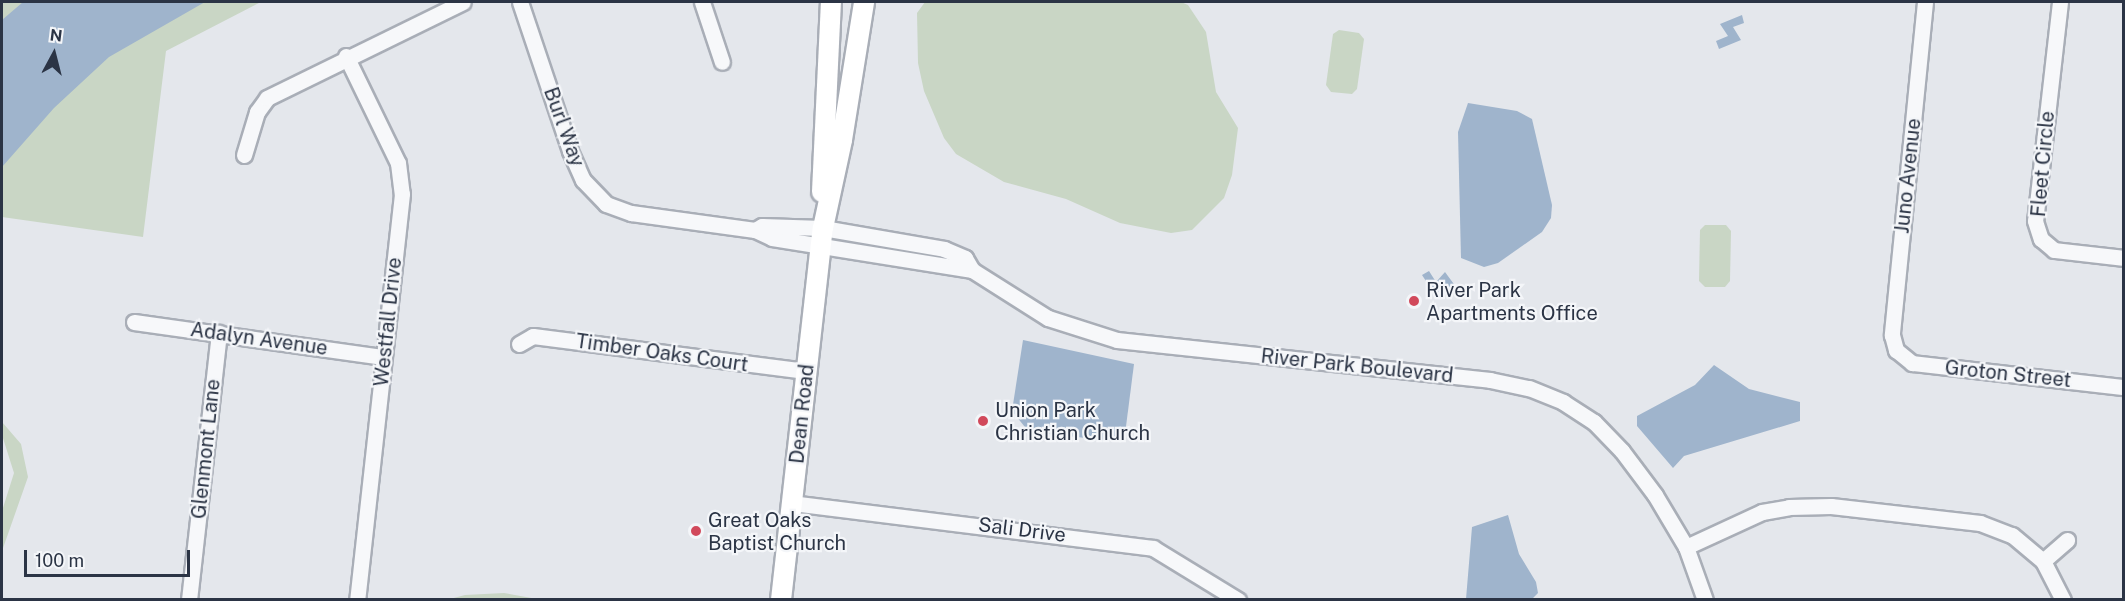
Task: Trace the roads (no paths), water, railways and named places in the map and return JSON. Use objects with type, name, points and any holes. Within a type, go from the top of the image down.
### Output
[{"type":"main road","name":"Dean Road","points":[[822,237],[822,138],[831,2]]},
{"type":"main road","name":"Dean Road","points":[[781,600],[822,237],[842,140],[864,2]]},
{"type":"street","points":[[244,155],[253,122],[267,98],[346,56],[463,2]]},
{"type":"street","name":"Burl Way","points":[[520,2],[570,151],[583,180],[606,204],[631,213],[755,230],[762,226],[822,237]]},
{"type":"street","points":[[702,2],[722,62]]},
{"type":"street","name":"Juno Avenue","points":[[1896,350],[1892,335],[1925,2]]},
{"type":"street","name":"Fleet Circle","points":[[2060,2],[2035,221],[2042,239],[2054,250],[2124,258]]},
{"type":"street","name":"Westfall Drive","points":[[346,56],[398,163],[402,194],[357,600]]},
{"type":"street","name":"River Park Boulevard","points":[[822,237],[934,246],[965,258],[972,270],[1048,318],[1117,340],[1490,380],[1529,388],[1563,402],[1608,436],[1655,495],[1686,548],[1705,600]]},
{"type":"street","name":"Adalyn Avenue","points":[[134,322],[384,357]]},
{"type":"street","name":"Glenmont Lane","points":[[189,600],[219,333]]},
{"type":"street","name":"Timber Oaks Court","points":[[519,344],[533,336],[806,371]]},
{"type":"street","name":"Groton Street","points":[[1896,350],[1912,363],[2124,387]]},
{"type":"street","name":"Sali Drive","points":[[792,503],[1153,548],[1238,600]]},
{"type":"street","points":[[1686,548],[1762,512],[1831,506],[1980,524],[2012,535],[2043,561],[2063,600]]},
{"type":"street","points":[[2043,561],[2067,540]]},
{"type":"water","points":[[23,2],[205,2],[109,57],[54,108],[2,167],[2,20]]},
{"type":"water","points":[[1742,15],[1744,23],[1733,27],[1741,40],[1719,49],[1716,41],[1728,36],[1720,24]]},
{"type":"water","points":[[1468,103],[1517,111],[1532,119],[1552,205],[1551,218],[1542,232],[1498,263],[1484,267],[1461,258],[1458,132]]},
{"type":"water","points":[[1429,271],[1436,282],[1445,272],[1459,291],[1452,295],[1445,285],[1435,295],[1422,275]]},
{"type":"water","points":[[1023,340],[1134,364],[1124,442],[1029,432],[1012,411]]},
{"type":"water","points":[[1714,365],[1749,389],[1800,402],[1800,421],[1684,456],[1673,468],[1637,426],[1637,416],[1695,385]]},
{"type":"water","points":[[1508,515],[1519,554],[1536,582],[1538,593],[1532,599],[1466,599],[1472,527]]},
{"type":"place","name":"River Park Apartments Office","points":[[1414,301]]},
{"type":"place","name":"Union Park Christian Church","points":[[983,421]]},
{"type":"place","name":"Great Oaks Baptist Church","points":[[696,531]]}]
